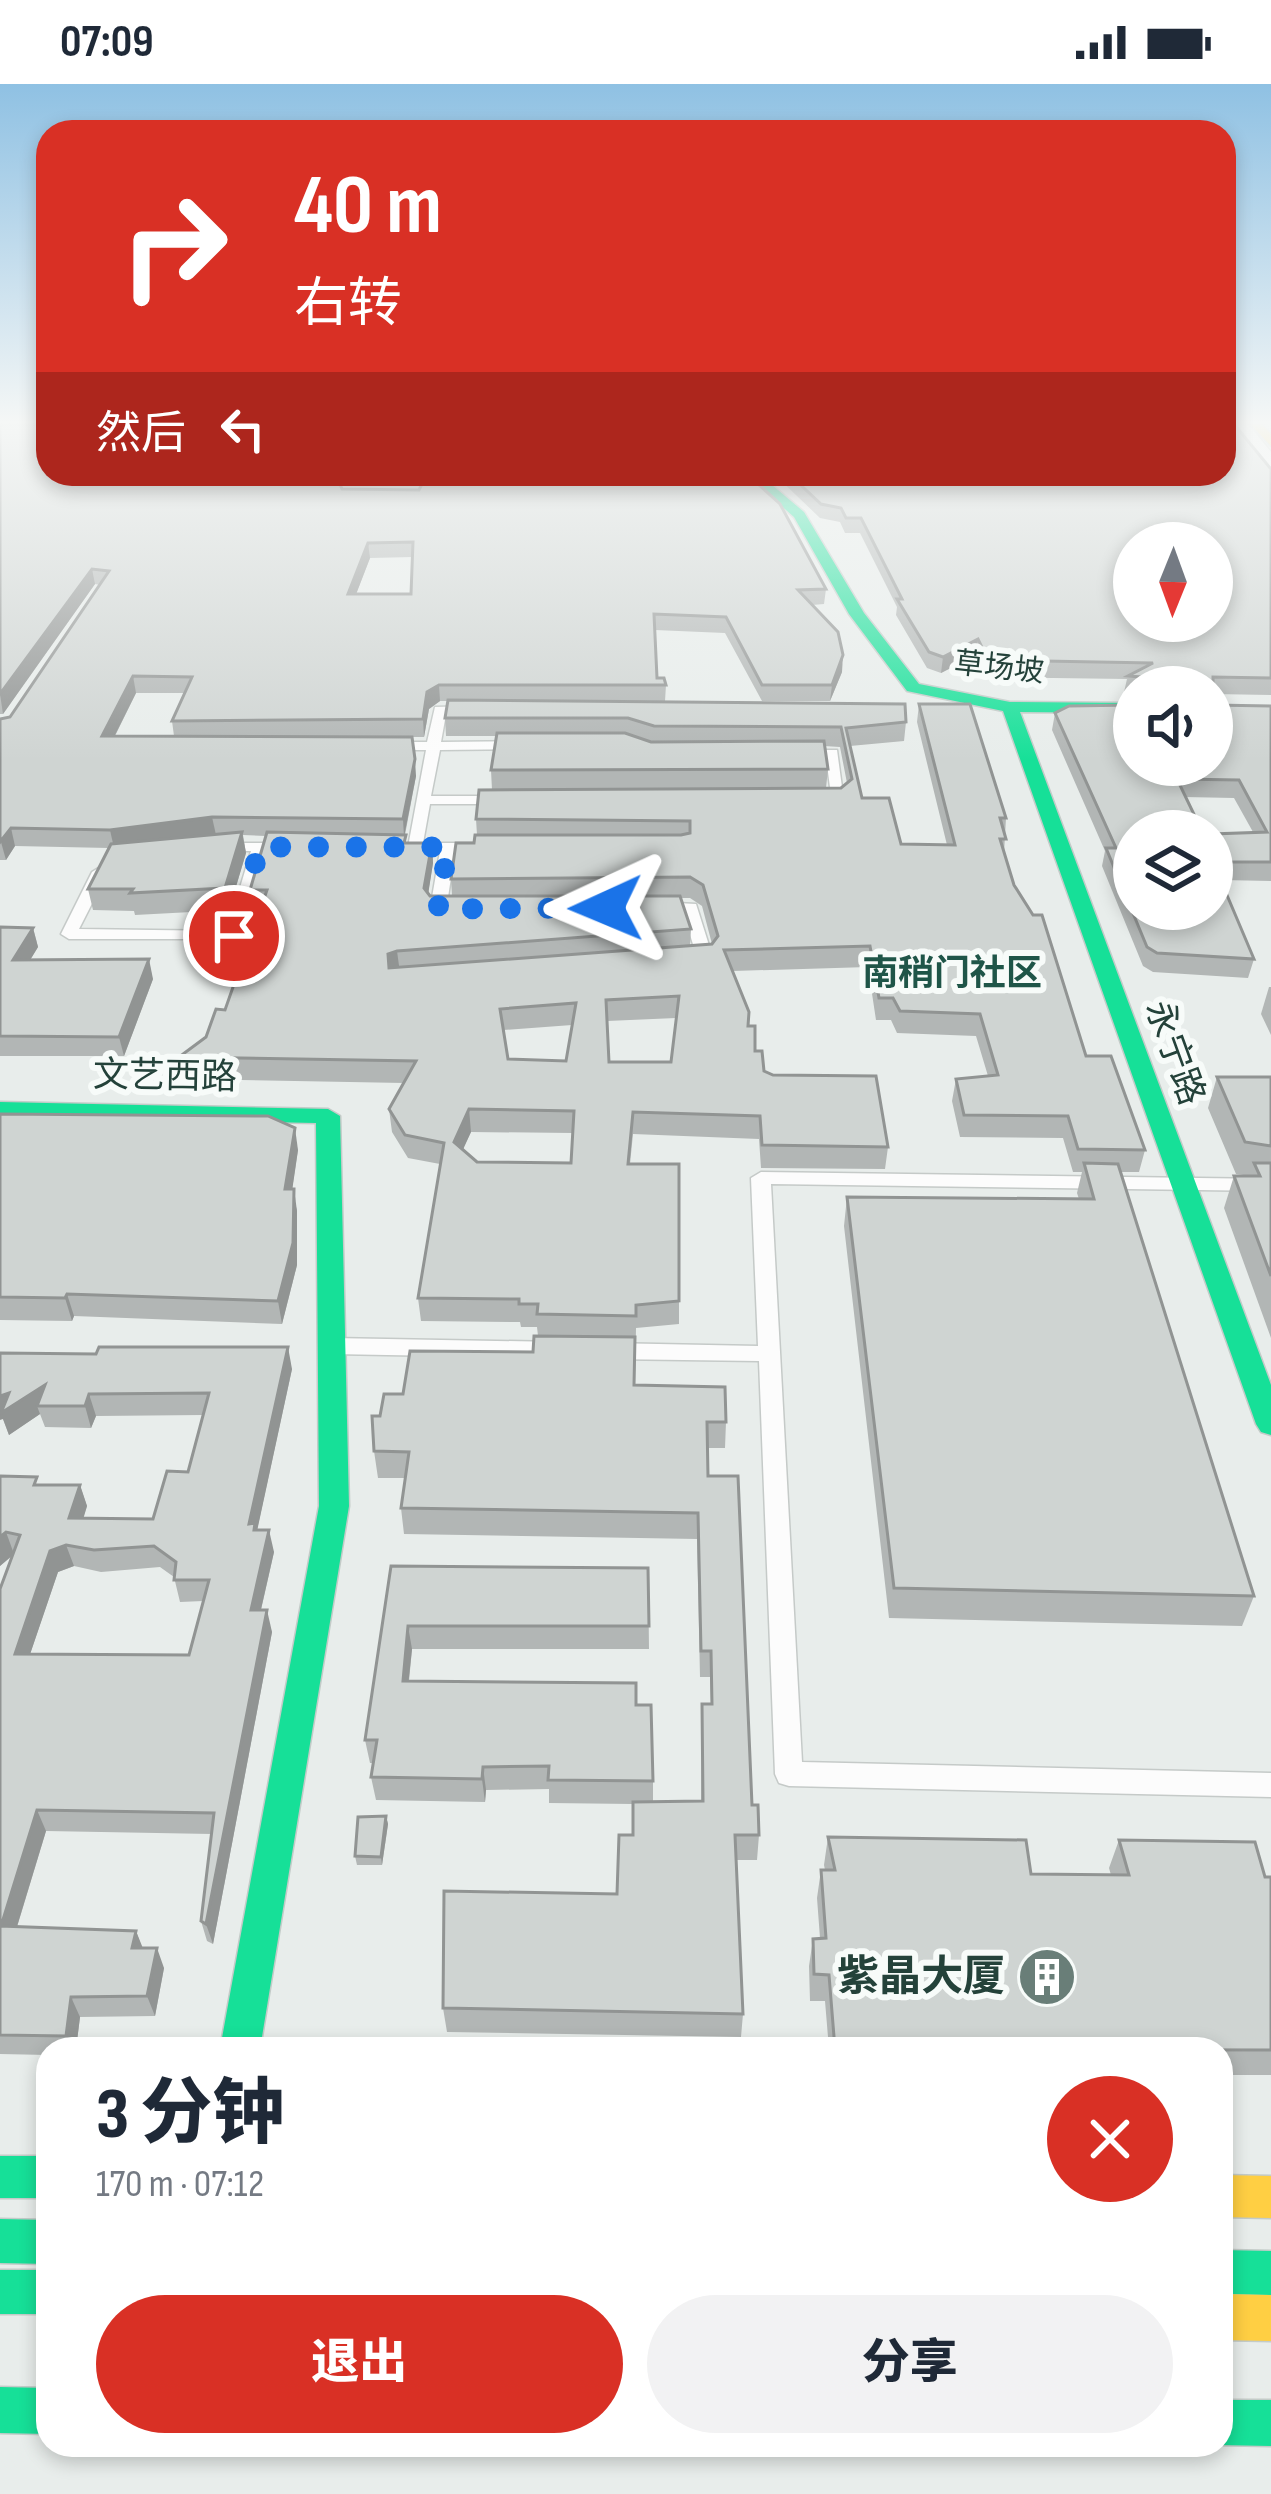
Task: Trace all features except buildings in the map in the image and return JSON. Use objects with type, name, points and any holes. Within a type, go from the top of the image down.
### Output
[{"type":"street","name":"草场坡","points":[[812,536],[905,693],[1010,707],[1113,708]]},
{"type":"street","name":"永宁路","points":[[1010,707],[1271,1424]]},
{"type":"street","name":"文艺西路","points":[[0,1109],[328,1116],[332,1346]]},
{"type":"street","points":[[242,2037],[334,1506],[332,1346]]},
{"type":"street","points":[[0,2177],[36,2177]]},
{"type":"street","points":[[1233,2196],[1271,2197]]},
{"type":"street","points":[[0,2241],[36,2242]]},
{"type":"street","points":[[1233,2272],[1271,2273]]},
{"type":"street","points":[[0,2292],[36,2292]]},
{"type":"street","points":[[1233,2317],[1271,2318]]},
{"type":"street","points":[[0,2410],[36,2411]]},
{"type":"street","points":[[1233,2423],[1271,2423]]},
{"type":"lane","points":[[415,847],[440,710],[486,710]]},
{"type":"lane","points":[[362,746],[542,745]]},
{"type":"lane","points":[[787,754],[832,754],[839,799],[816,799]]},
{"type":"lane","points":[[423,800],[516,800]]},
{"type":"lane","points":[[188,847],[304,847]]},
{"type":"lane","points":[[107,858],[69,934],[234,936],[260,847]]},
{"type":"lane","points":[[392,847],[494,847]]},
{"type":"lane","points":[[448,847],[438,909],[460,909]]},
{"type":"lane","points":[[644,907],[691,907],[705,958],[681,960]]},
{"type":"lane","points":[[1271,1185],[760,1178],[789,1774],[1271,1785]]},
{"type":"lane","points":[[332,1346],[769,1354]]},
{"type":"traffic: fast","points":[[812,536],[857,614],[913,688],[1010,707],[1113,708]]},
{"type":"traffic: fast","points":[[1010,707],[1271,1424]]},
{"type":"traffic: fast","points":[[0,1109],[328,1116],[334,1506],[242,2037]]},
{"type":"traffic: fast","points":[[0,2177],[36,2177]]},
{"type":"traffic: fast","points":[[0,2241],[36,2242]]},
{"type":"traffic: fast","points":[[1233,2272],[1271,2273]]},
{"type":"traffic: fast","points":[[0,2292],[36,2292]]},
{"type":"traffic: fast","points":[[0,2410],[36,2411]]},
{"type":"traffic: fast","points":[[1233,2423],[1271,2423]]},
{"type":"traffic: slow","points":[[1233,2196],[1271,2197]]},
{"type":"traffic: slow","points":[[1233,2317],[1271,2318]]},
{"type":"place","name":"紫晶大厦","points":[[1047,1977]]},
{"type":"district","name":"南稍门社区","points":[[952,974]]},
{"type":"route","points":[[234,936],[260,847],[448,847],[438,909],[606,908]]}]
